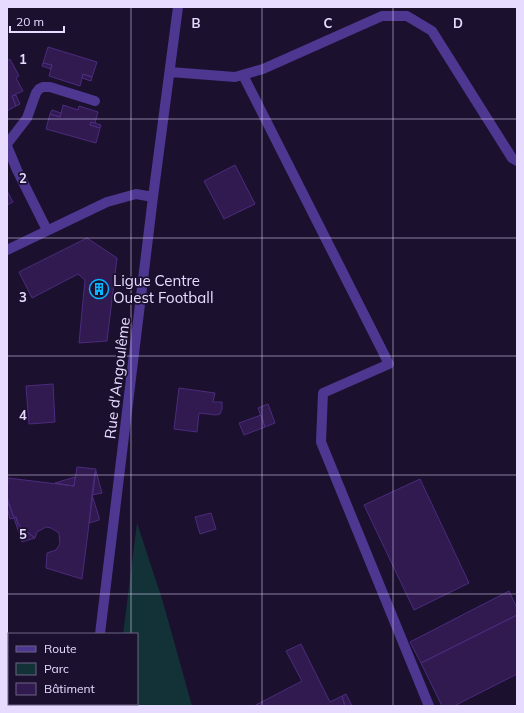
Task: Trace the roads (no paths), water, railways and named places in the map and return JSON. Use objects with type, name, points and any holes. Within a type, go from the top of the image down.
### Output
[{"type":"street","name":"Rue d'Angoulême","points":[[100,633],[153,197],[178,7]]},
{"type":"street","points":[[170,72],[235,77],[263,70],[382,16],[407,16],[432,31],[512,158],[517,162]]},
{"type":"street","points":[[243,75],[389,364],[323,393],[321,442],[429,706]]},
{"type":"street","points":[[47,230],[17,170],[7,145],[27,118],[36,93],[39,89],[43,87],[50,87],[95,101]]},
{"type":"street","points":[[7,250],[106,202],[136,194],[153,197]]},
{"type":"place","name":"Ligue Centre Ouest Football","points":[[99,289]]}]
